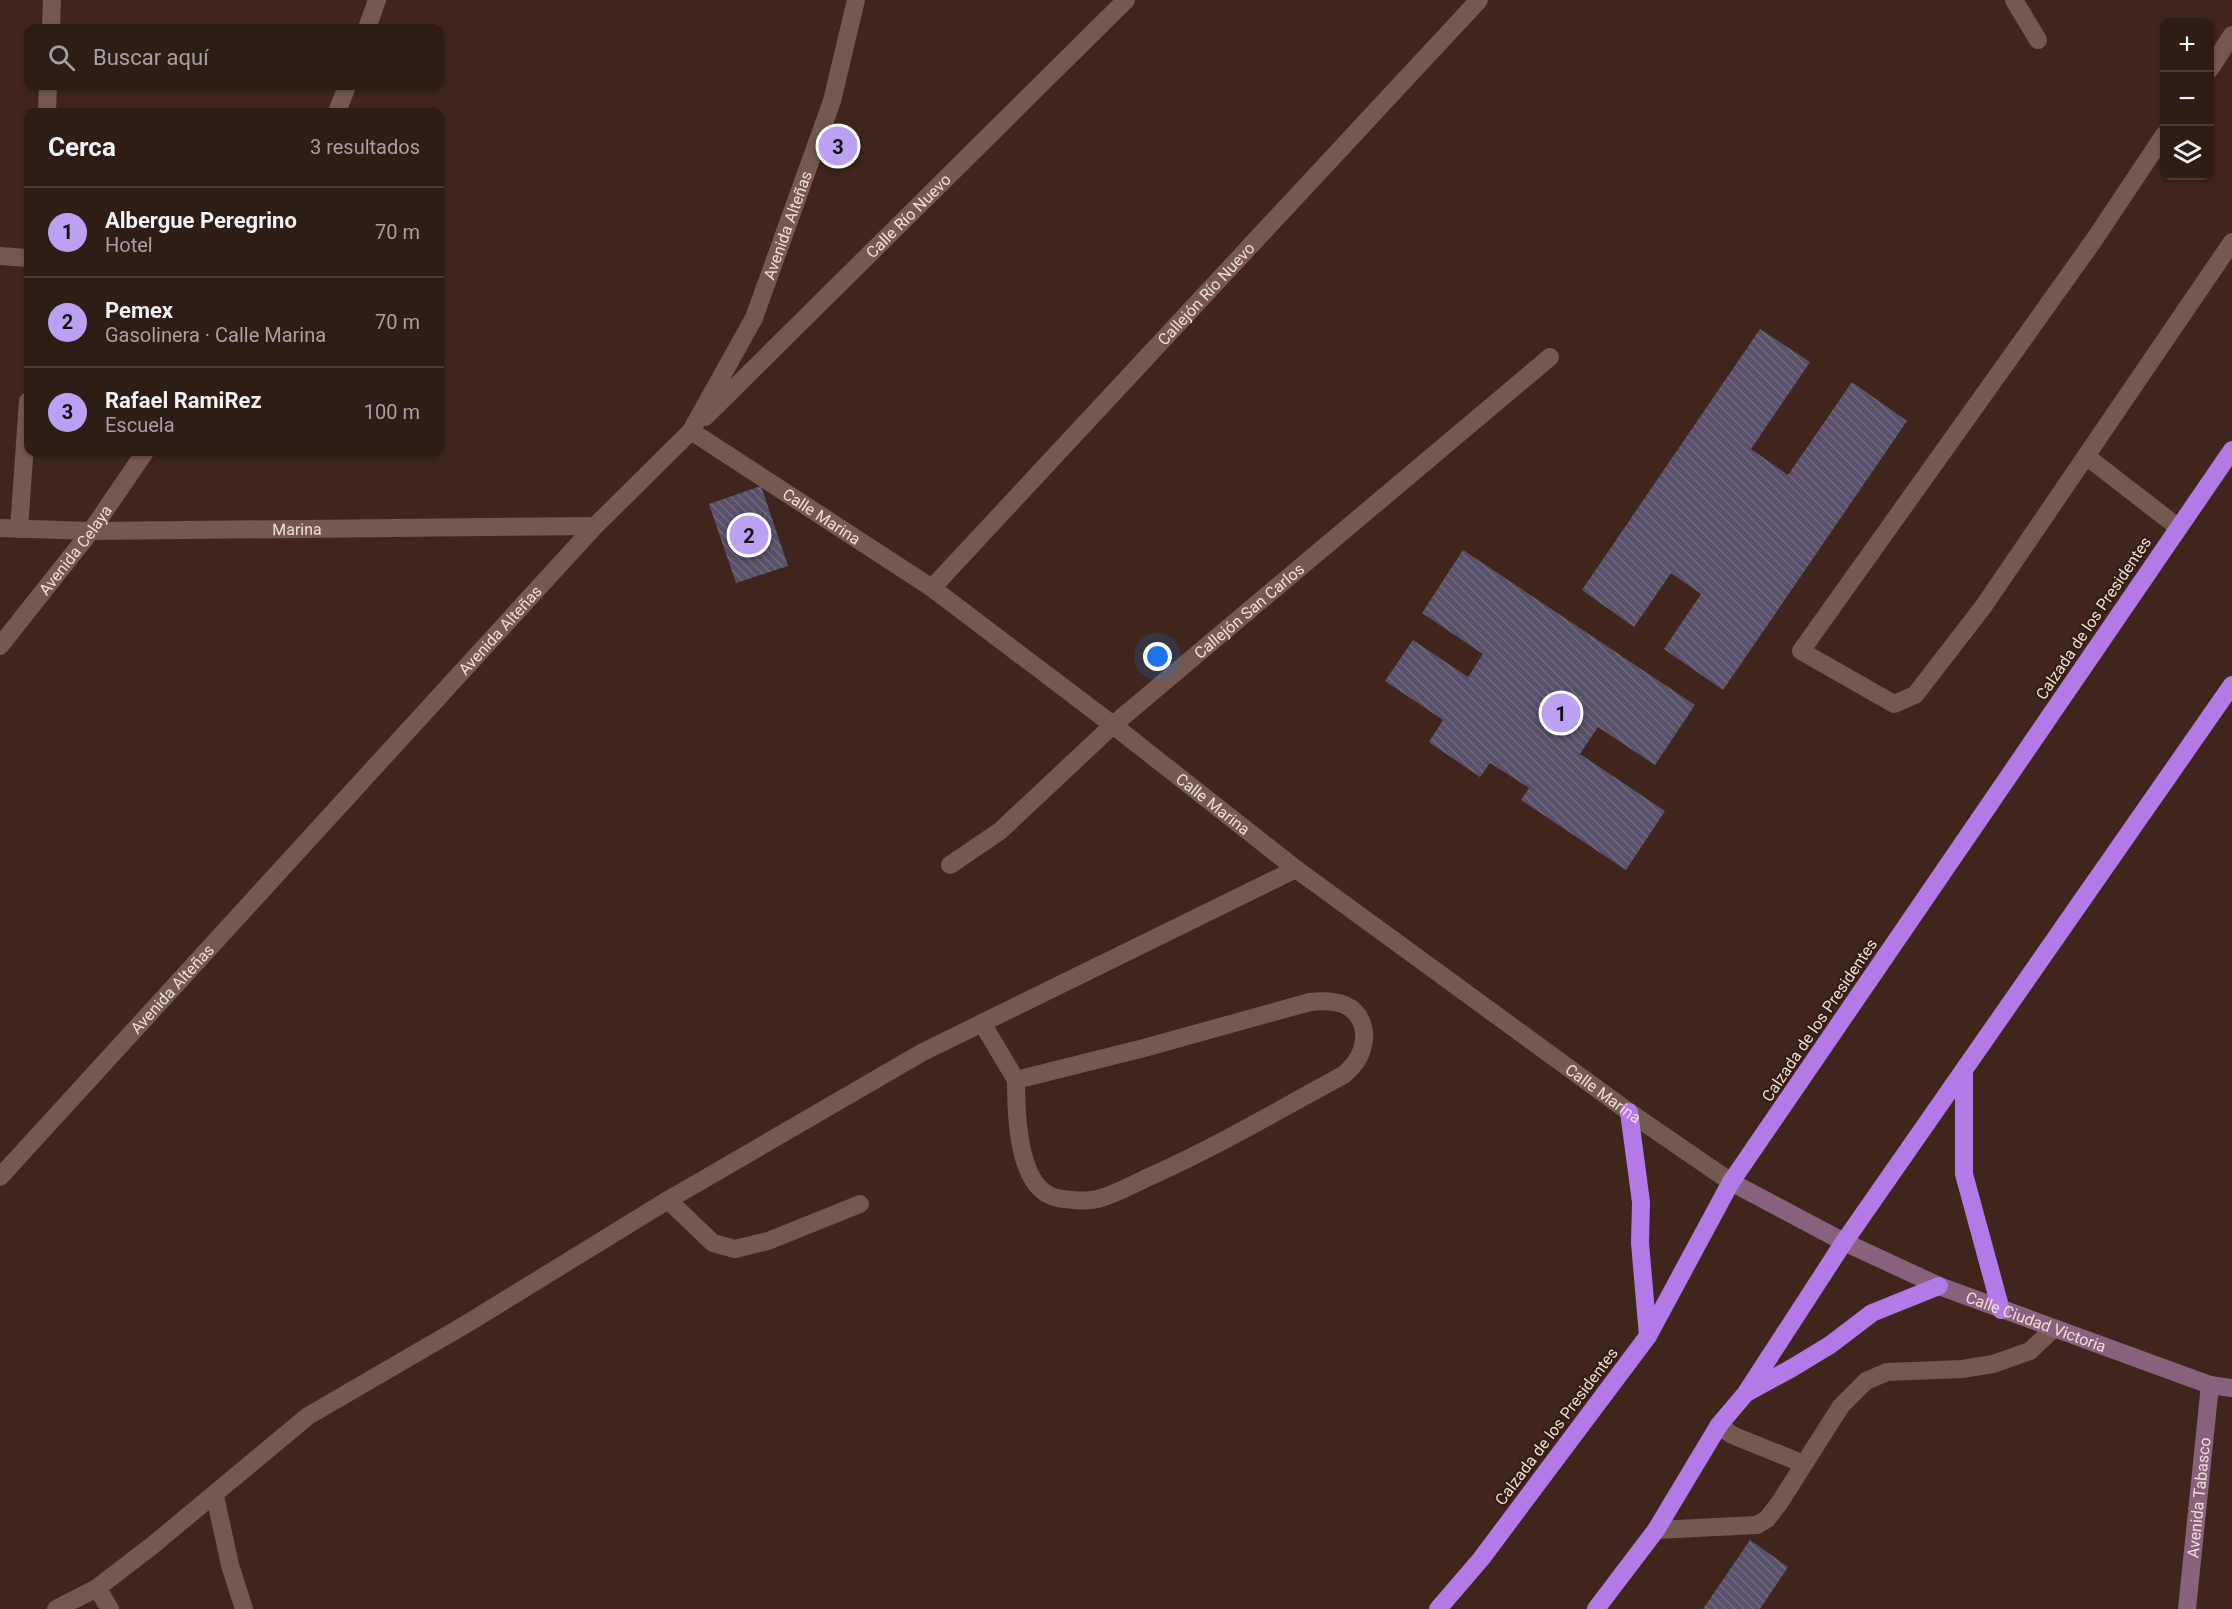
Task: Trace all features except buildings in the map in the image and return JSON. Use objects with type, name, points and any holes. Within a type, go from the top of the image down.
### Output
[{"type":"highway","name":"Calzada de los Presidentes","points":[[1438,1609],[1481,1559],[1648,1336],[1731,1182],[2232,450]]},
{"type":"highway","points":[[1596,1609],[1656,1530],[1719,1425],[1746,1393],[1844,1242],[2232,685]]},
{"type":"highway","points":[[1964,1070],[1964,1174],[2001,1310]]},
{"type":"highway","points":[[1629,1112],[1641,1202],[1640,1243],[1648,1336]]},
{"type":"highway","points":[[1746,1393],[1830,1345],[1872,1313],[1939,1286]]},
{"type":"street","points":[[51,24],[52,0]]},
{"type":"street","points":[[368,24],[377,0]]},
{"type":"street","name":"Avenida Alteñas","points":[[0,1177],[594,526],[691,431],[754,318],[832,101],[856,0]]},
{"type":"street","name":"Calle Río Nuevo","points":[[691,431],[1126,0]]},
{"type":"street","name":"Callejón Río Nuevo","points":[[932,588],[1479,0]]},
{"type":"street","points":[[2014,0],[2038,40]]},
{"type":"street","points":[[2214,63],[2232,35]]},
{"type":"street","points":[[46,108],[48,90]]},
{"type":"street","points":[[339,108],[345,90]]},
{"type":"street","points":[[2160,141],[2080,259],[1801,651],[1894,704],[1915,695],[1983,607],[2232,242]]},
{"type":"street","points":[[0,256],[24,258]]},
{"type":"street","name":"Callejón San Carlos","points":[[950,865],[1000,831],[1113,725],[1550,357]]},
{"type":"street","name":"Calle Marina","points":[[691,431],[932,588],[1113,725],[1296,869],[1629,1112],[1731,1182]]},
{"type":"street","points":[[19,529],[24,456]]},
{"type":"street","name":"Avenida Celaya","points":[[0,646],[91,531],[142,456]]},
{"type":"street","points":[[2086,456],[2179,528]]},
{"type":"street","name":"Marina","points":[[0,528],[91,531],[594,526]]},
{"type":"street","points":[[56,1609],[97,1588],[215,1496],[308,1416],[468,1323],[668,1200],[923,1052],[1296,869]]},
{"type":"street","points":[[982,1023],[1016,1080],[1016,1113],[1022,1149],[1030,1176],[1047,1194],[1065,1200],[1099,1199],[1205,1152],[1345,1074],[1358,1059],[1364,1038],[1363,1024],[1357,1012],[1345,1004],[1328,1000],[1310,1002],[1144,1048],[1016,1080]]},
{"type":"street","name":"Calle Ciudad Victoria","points":[[1731,1182],[1844,1242],[1939,1286],[2210,1385],[2232,1388]]},
{"type":"street","points":[[668,1200],[713,1243],[735,1249],[768,1241],[860,1204]]},
{"type":"street","points":[[1656,1530],[1757,1525],[1767,1519],[1841,1406],[1866,1381],[1887,1372],[1962,1370],[1993,1364],[2030,1351],[2053,1329]]},
{"type":"street","name":"Avenida Tabasco","points":[[2187,1609],[2210,1385]]},
{"type":"street","points":[[1719,1425],[1732,1436],[1804,1464]]},
{"type":"street","points":[[215,1496],[230,1565],[244,1609]]},
{"type":"street","points":[[97,1588],[110,1609]]},
{"type":"place","name":"Rafael RamiRez","points":[[838,146]]},
{"type":"place","name":"Pemex","points":[[749,535]]},
{"type":"place","name":"Albergue Peregrino","points":[[1561,713]]}]
